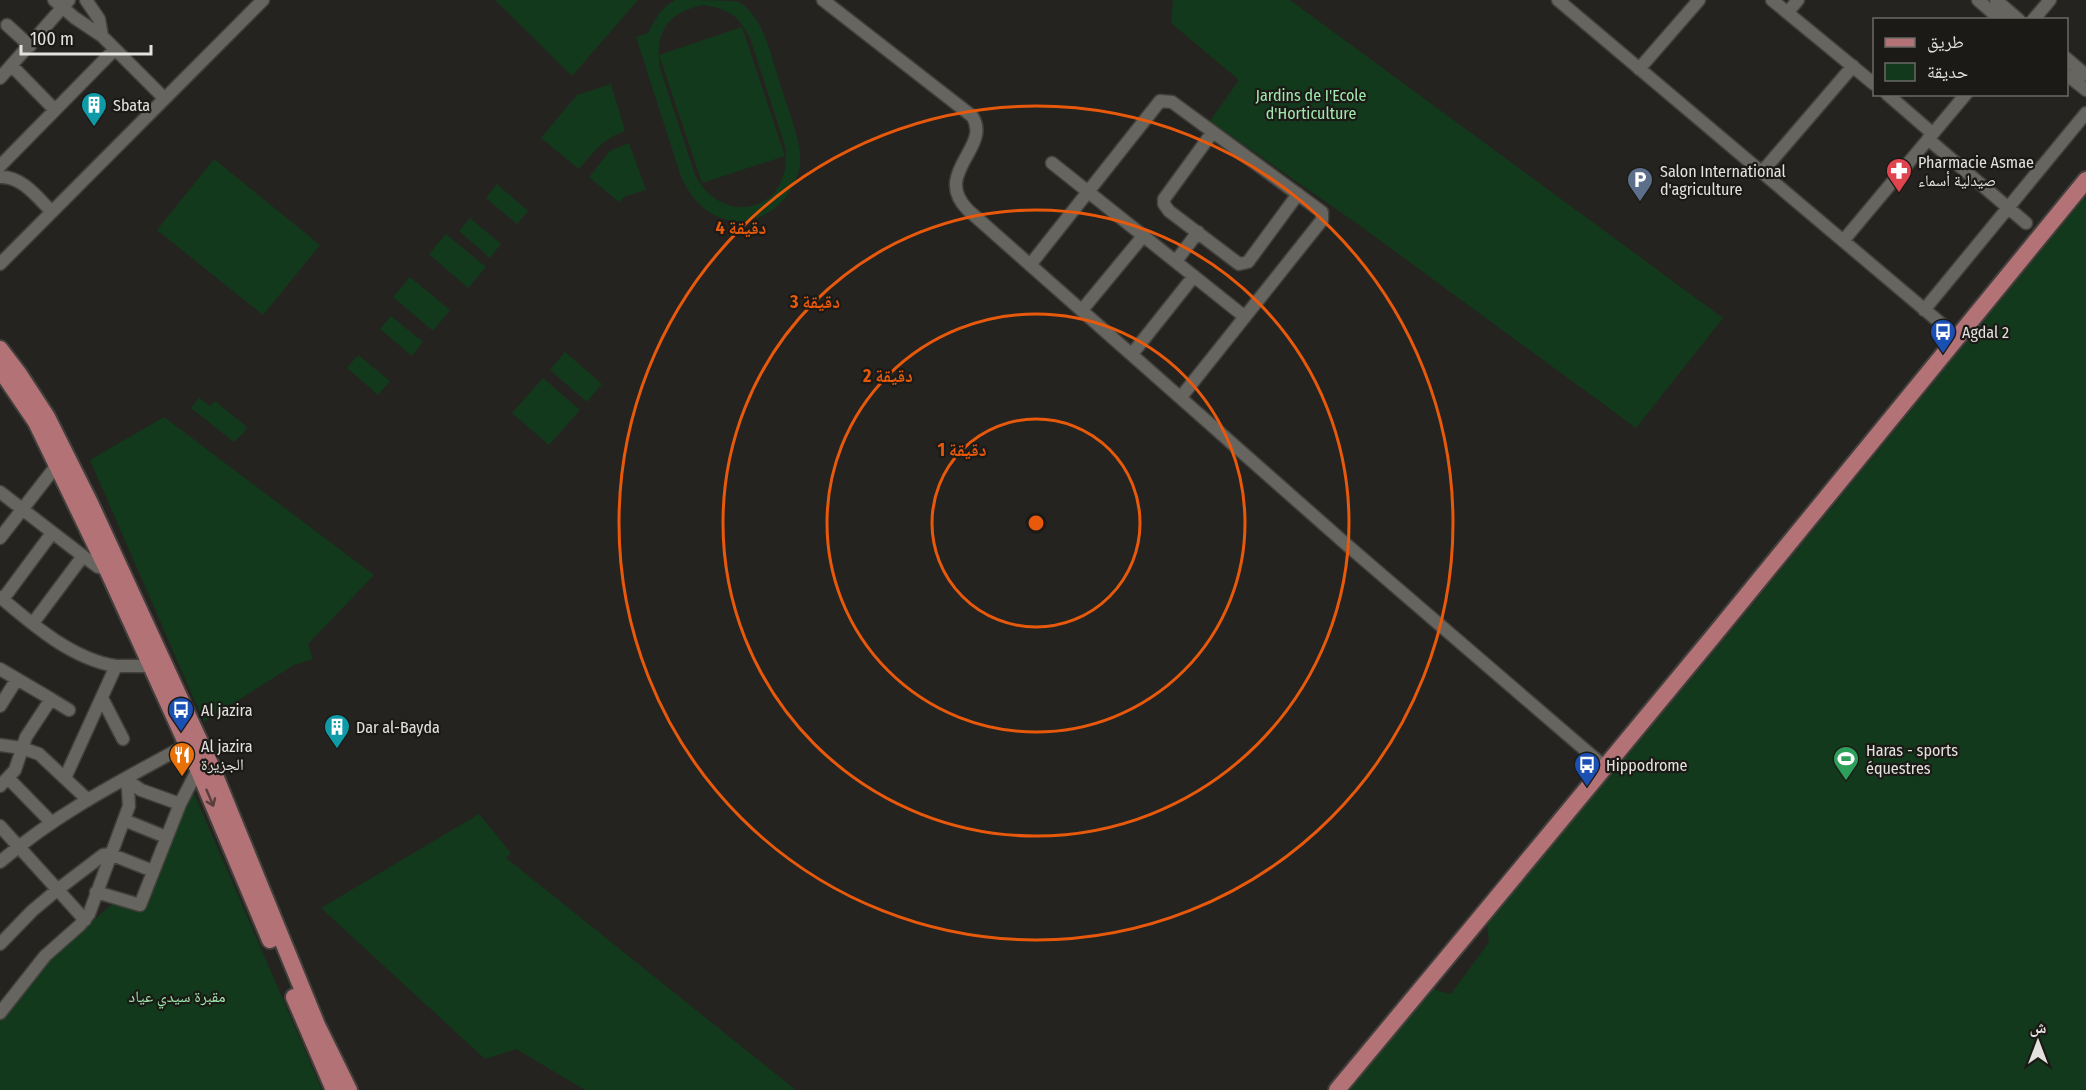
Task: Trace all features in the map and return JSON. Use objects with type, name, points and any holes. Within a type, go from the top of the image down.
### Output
[{"type":"main road","points":[[1337,1090],[1883,430],[2086,180]]},
{"type":"main road","points":[[0,349],[35,398],[63,447],[193,741],[312,1027],[334,1090]]},
{"type":"main road","points":[[0,369],[36,422],[107,569],[158,666]]},
{"type":"main road","points":[[193,741],[198,769],[312,1027],[349,1090]]},
{"type":"street","points":[[86,0],[99,19],[102,36]]},
{"type":"street","points":[[0,264],[264,0]]},
{"type":"street","points":[[823,0],[972,116],[977,126],[976,134],[957,176],[956,187],[959,199],[968,210],[1329,529],[1605,767]]},
{"type":"street","points":[[1558,0],[1957,337]]},
{"type":"street","points":[[1639,69],[1699,0]]},
{"type":"street","points":[[1773,0],[1873,82]]},
{"type":"street","points":[[1788,12],[1798,0]]},
{"type":"street","points":[[1978,0],[1999,18]]},
{"type":"street","points":[[1996,0],[2017,18]]},
{"type":"street","points":[[2035,18],[2050,0]]},
{"type":"street","points":[[0,78],[30,46],[62,3],[102,36],[164,98]]},
{"type":"street","points":[[7,25],[30,46]]},
{"type":"street","points":[[0,166],[115,49]]},
{"type":"street","points":[[2068,59],[2086,75]]},
{"type":"street","points":[[12,66],[55,110]]},
{"type":"street","points":[[1762,172],[1853,66]]},
{"type":"street","points":[[2068,75],[2086,90]]},
{"type":"street","points":[[1889,96],[2026,224]]},
{"type":"street","points":[[1843,241],[1964,96]]},
{"type":"street","points":[[1030,265],[1160,101],[1172,102],[1322,212],[1322,220],[1181,397]]},
{"type":"street","points":[[1924,310],[2086,113]]},
{"type":"street","points":[[1212,133],[1164,199],[1164,204],[1169,211],[1239,264],[1245,264],[1266,240],[1298,194]]},
{"type":"street","points":[[1052,163],[1089,190],[1245,317]]},
{"type":"street","points":[[0,177],[12,177],[21,182],[52,212]]},
{"type":"street","points":[[1176,261],[1198,232]]},
{"type":"street","points":[[1082,310],[1144,236]]},
{"type":"street","points":[[1132,354],[1194,276]]},
{"type":"street","points":[[0,538],[53,470],[59,467]]},
{"type":"street","points":[[0,492],[98,567],[107,569]]},
{"type":"street","points":[[52,533],[2,598],[72,650],[92,659],[116,666],[158,666]]},
{"type":"street","points":[[33,623],[83,556]]},
{"type":"street","points":[[65,778],[116,666]]},
{"type":"street","points":[[0,669],[69,710]]},
{"type":"street","points":[[0,706],[16,679]]},
{"type":"street","points":[[102,698],[123,739]]},
{"type":"street","points":[[51,699],[26,737],[15,770],[4,782],[51,822]]},
{"type":"street","points":[[0,862],[51,822],[193,741]]},
{"type":"street","points":[[0,745],[22,748],[39,754],[88,800]]},
{"type":"street","points":[[96,892],[140,904],[180,804],[198,769]]},
{"type":"street","points":[[125,779],[141,789],[180,804]]},
{"type":"street","points":[[2,1006],[45,956],[85,920],[124,820],[129,798],[125,779]]},
{"type":"street","points":[[124,820],[166,837]]},
{"type":"street","points":[[0,826],[85,920]]},
{"type":"street","points":[[0,944],[32,911],[99,857],[110,854],[153,872]]},
{"type":"street","points":[[89,865],[102,875]]},
{"type":"green space","points":[[495,0],[638,0],[572,76]]},
{"type":"green space","points":[[675,0],[739,2],[747,8],[764,34],[795,130],[800,160],[792,187],[784,199],[761,216],[733,221],[719,217],[697,202],[681,177],[636,37],[648,33],[659,14]],"holes":[[[704,5],[727,11],[737,19],[750,38],[785,146],[785,168],[779,185],[769,198],[755,205],[739,207],[723,203],[708,192],[695,175],[660,68],[659,44],[662,34],[673,18],[692,8]]]},
{"type":"green space","name":"Jardins de I'Ecole d'Horticulture","points":[[1173,0],[1290,0],[1723,318],[1636,428],[1359,225],[1210,121],[1239,80],[1171,23]]},
{"type":"green space","points":[[742,27],[785,156],[702,183],[659,55]]},
{"type":"green space","points":[[611,84],[625,131],[605,142],[579,169],[541,138],[577,95]]},
{"type":"green space","points":[[629,143],[646,190],[626,196],[619,202],[589,177],[610,151]]},
{"type":"green space","points":[[214,159],[320,245],[263,315],[157,230]]},
{"type":"green space","points":[[497,184],[528,211],[517,224],[486,198]]},
{"type":"green space","name":"Haras - sports équestres","points":[[2086,196],[2086,1090],[1349,1090],[1432,989],[1451,994],[1489,942],[1487,923],[1723,641]]},
{"type":"green space","points":[[470,218],[501,244],[490,258],[459,231]]},
{"type":"green space","points":[[446,234],[486,267],[468,288],[429,254]]},
{"type":"green space","points":[[410,277],[450,310],[433,331],[393,297]]},
{"type":"green space","points":[[391,316],[423,342],[412,356],[380,329]]},
{"type":"green space","points":[[565,352],[602,384],[587,402],[550,370]]},
{"type":"green space","points":[[358,355],[390,381],[378,395],[347,368]]},
{"type":"green space","points":[[543,378],[580,410],[549,445],[512,413]]},
{"type":"green space","points":[[199,398],[210,406],[215,401],[248,428],[234,442],[191,408]]},
{"type":"green space","points":[[164,417],[374,575],[308,644],[313,659],[294,665],[204,722],[90,460]]},
{"type":"green space","name":"مقبرة سيدي عياد","points":[[192,789],[322,1090],[0,1090],[0,1021],[51,957],[116,901],[142,909]]},
{"type":"green space","points":[[479,814],[511,853],[506,858],[796,1090],[585,1090],[516,1049],[485,1059],[321,908]]},
{"type":"place","name":"Sbata","points":[[94,128]]},
{"type":"place","name":"Pharmacie Asmae صيدلية أسماء","points":[[1899,194]]},
{"type":"place","name":"Salon International d'agriculture","points":[[1640,203]]},
{"type":"place","name":"Agdal 2","points":[[1943,355]]},
{"type":"place","name":"Al jazira","points":[[181,733]]},
{"type":"place","name":"Dar al-Bayda","points":[[337,750]]},
{"type":"place","name":"Al jazira الجزيرة","points":[[182,778]]},
{"type":"place","name":"Haras - sports équestres","points":[[1846,782]]},
{"type":"place","name":"Hippodrome","points":[[1587,788]]}]
